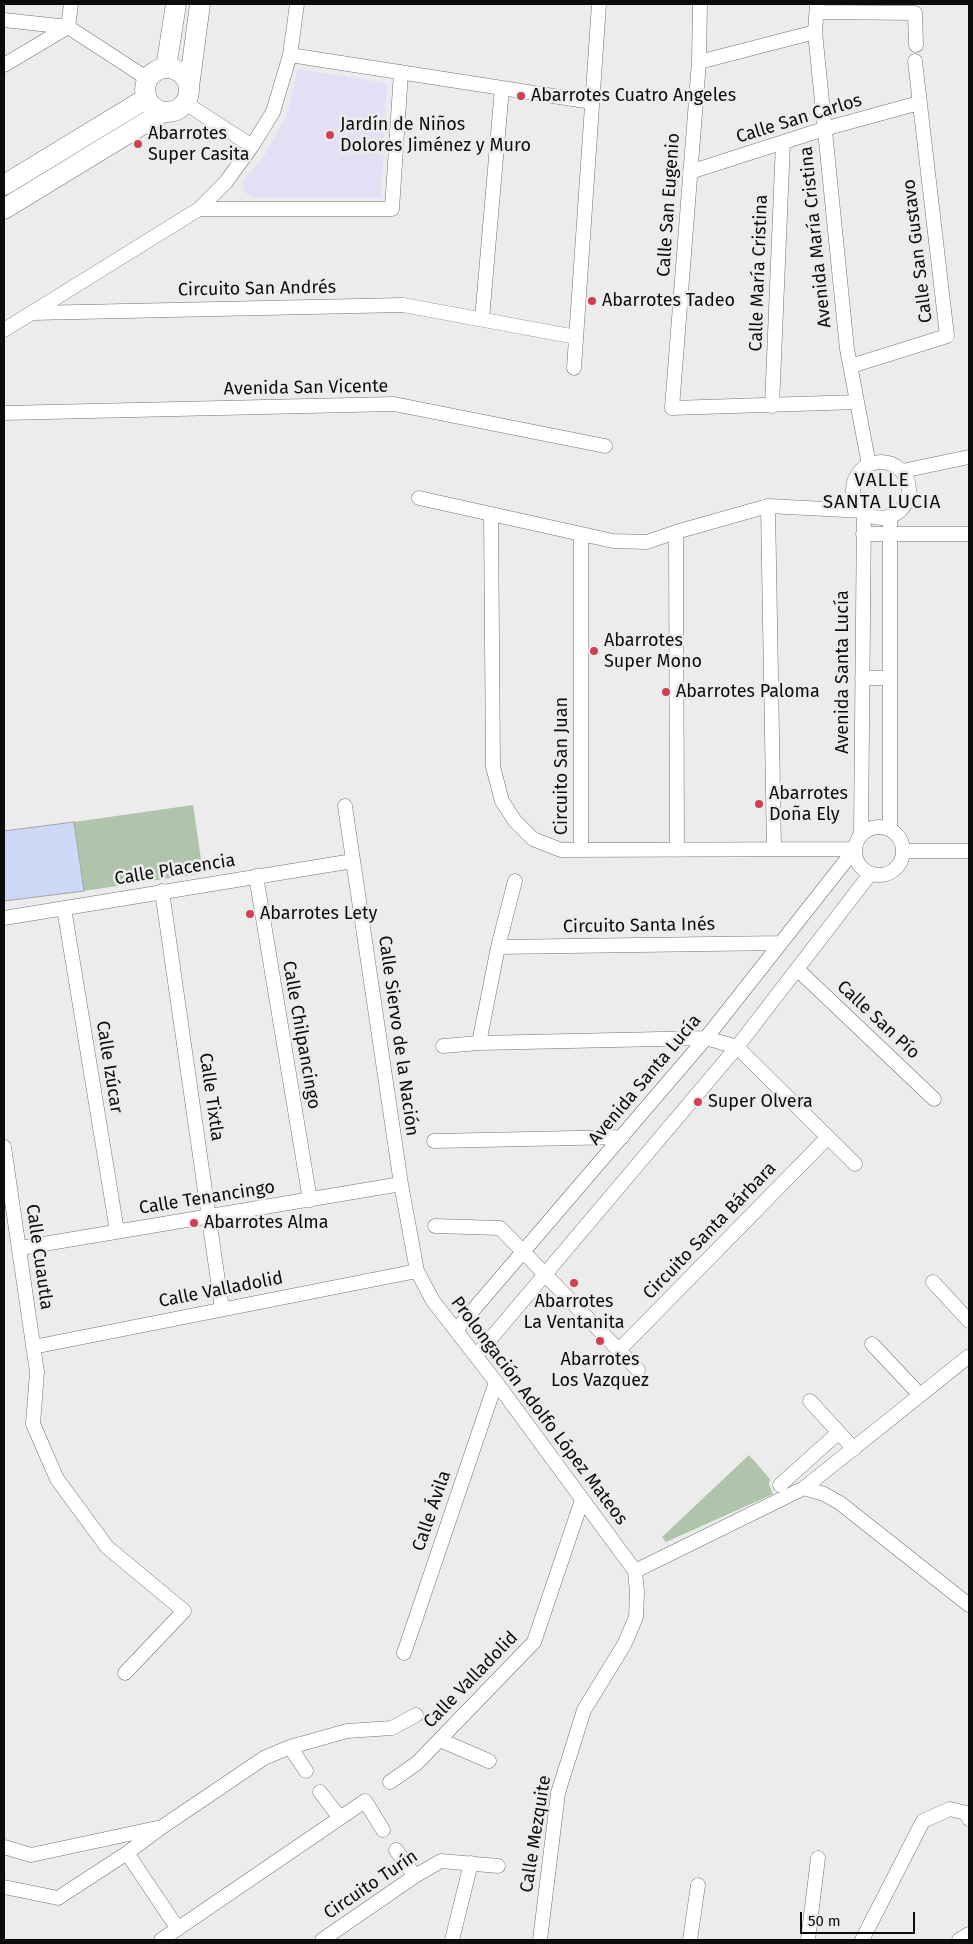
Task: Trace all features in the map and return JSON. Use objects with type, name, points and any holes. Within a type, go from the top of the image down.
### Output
[{"type":"street","points":[[68,27],[71,4]]},
{"type":"street","points":[[166,68],[176,4]]},
{"type":"street","points":[[4,210],[163,112],[175,111],[187,95],[200,4]]},
{"type":"street","points":[[4,330],[199,210],[226,182],[252,146],[272,112],[290,56],[297,4]]},
{"type":"street","points":[[574,368],[599,4]]},
{"type":"street","name":"Calle San Eugenio","points":[[700,4],[699,62],[672,408],[772,406]]},
{"type":"street","points":[[817,8],[916,13],[916,45]]},
{"type":"street","name":"Avenida María Cristina","points":[[817,8],[814,32],[847,349],[869,465]]},
{"type":"street","points":[[4,20],[68,27],[147,89],[156,109],[163,112]]},
{"type":"street","points":[[4,65],[68,27]]},
{"type":"street","points":[[699,62],[814,32]]},
{"type":"street","points":[[290,56],[592,102]]},
{"type":"street","name":"Calle San Gustavo","points":[[851,366],[947,336],[915,62]]},
{"type":"street","points":[[4,185],[147,89],[157,71],[166,68],[179,72],[188,82],[187,95]]},
{"type":"street","points":[[199,210],[392,208],[400,72]]},
{"type":"street","points":[[482,319],[502,88]]},
{"type":"street","points":[[187,95],[252,146]]},
{"type":"street","name":"Calle San Carlos","points":[[690,172],[824,129],[919,103]]},
{"type":"street","name":"Calle María Cristina","points":[[772,406],[783,142]]},
{"type":"street","name":"Circuito San Andrés","points":[[32,313],[403,305],[576,337]]},
{"type":"street","points":[[772,406],[857,402]]},
{"type":"street","name":"Avenida San Vicente","points":[[4,413],[394,404],[605,446]]},
{"type":"street","points":[[902,471],[969,457]]},
{"type":"street","points":[[878,462],[887,462],[902,471],[907,479],[909,488],[905,505],[899,512],[881,518],[872,516],[857,504],[854,486],[856,477],[862,470],[878,462]]},
{"type":"street","points":[[419,498],[613,541],[647,542],[768,506],[864,511]]},
{"type":"street","points":[[768,506],[774,849]]},
{"type":"street","name":"Avenida Santa Lucía","points":[[861,834],[864,511]]},
{"type":"street","name":"Circuito San Juan","points":[[491,514],[493,767],[496,782],[502,801],[515,822],[533,839],[561,850],[581,850],[581,534]]},
{"type":"street","points":[[890,516],[890,829]]},
{"type":"street","points":[[676,532],[677,850]]},
{"type":"street","points":[[863,534],[969,534]]},
{"type":"street","points":[[862,678],[890,678]]},
{"type":"street","name":"Calle Siervo de la Nación","points":[[345,806],[401,1184],[417,1271]]},
{"type":"street","points":[[875,827],[890,829],[900,838],[903,851],[900,862],[893,870],[882,874],[871,873],[862,868],[857,860],[855,849],[861,834],[875,827]]},
{"type":"street","points":[[581,850],[855,849]]},
{"type":"street","name":"Avenida Santa Lucía","points":[[456,1330],[706,1038],[855,849]]},
{"type":"street","points":[[903,851],[969,851]]},
{"type":"street","name":"Calle Placencia","points":[[4,918],[353,861]]},
{"type":"street","points":[[476,1356],[737,1047],[871,873]]},
{"type":"street","name":"Calle Chilpancingo","points":[[256,876],[310,1200]]},
{"type":"street","points":[[479,1043],[498,947],[515,881]]},
{"type":"street","name":"Calle Tixtla","points":[[162,891],[222,1309]]},
{"type":"street","name":"Calle Izúcar","points":[[64,908],[117,1231]]},
{"type":"street","name":"Circuito Santa Inés","points":[[498,947],[780,943]]},
{"type":"street","name":"Calle San Pío","points":[[797,969],[934,1099]]},
{"type":"street","points":[[443,1046],[479,1043],[706,1038],[737,1047],[855,1164]]},
{"type":"street","points":[[434,1141],[622,1136]]},
{"type":"street","name":"Circuito Santa Bárbara","points":[[619,1350],[828,1137]]},
{"type":"street","name":"Calle Cuautla","points":[[4,1147],[37,1372],[34,1424],[56,1479],[107,1547],[184,1611],[125,1673]]},
{"type":"street","name":"Calle Tenancingo","points":[[20,1248],[401,1184]]},
{"type":"street","points":[[435,1226],[500,1228],[638,1370]]},
{"type":"street","name":"Calle Valladolid","points":[[33,1347],[417,1271]]},
{"type":"street","name":"Prolongación Adolfo López Mateos","points":[[417,1271],[433,1301],[496,1382],[635,1570]]},
{"type":"street","points":[[933,1282],[969,1321]]},
{"type":"street","points":[[872,1344],[920,1395]]},
{"type":"street","points":[[635,1570],[804,1488],[969,1356]]},
{"type":"street","name":"Calle Ávila","points":[[404,1653],[496,1382]]},
{"type":"street","points":[[810,1401],[854,1448]]},
{"type":"street","points":[[780,1485],[838,1433]]},
{"type":"street","points":[[804,1488],[824,1494],[840,1503],[969,1605]]},
{"type":"street","name":"Calle Valladolid","points":[[390,1782],[417,1764],[534,1642],[582,1500]]},
{"type":"street","name":"Calle Mezquite","points":[[540,1940],[558,1793],[584,1710],[624,1645],[636,1617],[637,1592],[635,1570]]},
{"type":"street","points":[[4,1887],[58,1898],[127,1853],[264,1758],[290,1747],[347,1731],[392,1728],[416,1715]]},
{"type":"street","points":[[440,1740],[489,1761]]},
{"type":"street","points":[[290,1747],[306,1771]]},
{"type":"street","points":[[320,1792],[340,1818]]},
{"type":"street","points":[[161,1940],[365,1802],[383,1830]]},
{"type":"street","points":[[862,1940],[923,1821],[950,1809],[966,1813],[969,1819]]},
{"type":"street","points":[[4,1847],[31,1855],[162,1827]]},
{"type":"street","points":[[396,1850],[415,1876]]},
{"type":"street","points":[[127,1853],[178,1929]]},
{"type":"street","points":[[808,1940],[818,1858]]},
{"type":"street","name":"Circuito Turín","points":[[322,1940],[415,1876],[442,1861],[498,1866]]},
{"type":"street","points":[[452,1940],[471,1863]]},
{"type":"street","points":[[690,1940],[698,1884]]},
{"type":"street","points":[[959,1940],[969,1934]]},
{"type":"shaded area","name":"Jardín de Niños Dolores Jiménez y Muro","points":[[298,69],[387,83],[381,198],[254,198],[244,192],[243,181],[264,156],[287,114]]},
{"type":"green space","points":[[193,805],[203,873],[84,891],[74,822]]},
{"type":"green space","points":[[749,1455],[770,1479],[769,1485],[773,1494],[666,1542],[662,1537]]},
{"type":"building","points":[[74,822],[84,891],[4,901],[4,831]]},
{"type":"place","name":"Abarrotes Cuatro Angeles","points":[[521,96]]},
{"type":"place","name":"Jardín de Niños Dolores Jiménez y Muro","points":[[330,135]]},
{"type":"place","name":"Abarrotes Super Casita","points":[[138,144]]},
{"type":"place","name":"Abarrotes Tadeo","points":[[592,301]]},
{"type":"place","name":"Abarrotes Super Mono","points":[[594,651]]},
{"type":"place","name":"Abarrotes Paloma","points":[[666,692]]},
{"type":"place","name":"Abarrotes Doña Ely","points":[[759,804]]},
{"type":"place","name":"Abarrotes Lety","points":[[250,914]]},
{"type":"place","name":"Super Olvera","points":[[698,1102]]},
{"type":"place","name":"Abarrotes Alma","points":[[194,1223]]},
{"type":"place","name":"Abarrotes La Ventanita","points":[[574,1283]]},
{"type":"place","name":"Abarrotes Los Vazquez","points":[[600,1341]]},
{"type":"district","name":"VALLE SANTA LUCIA","points":[[882,492]]}]
